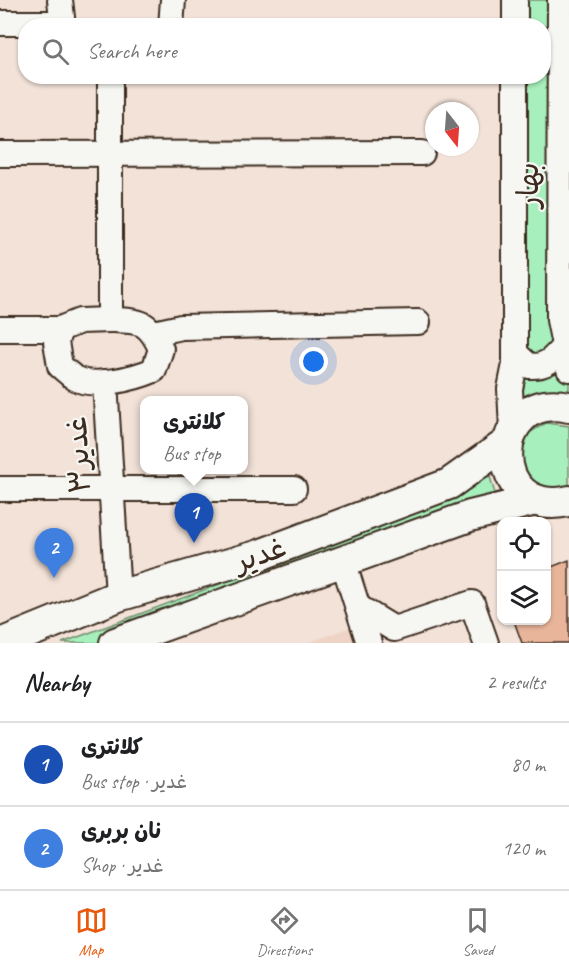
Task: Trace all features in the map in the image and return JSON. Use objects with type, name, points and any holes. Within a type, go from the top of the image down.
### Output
[{"type":"main road","name":"غدیر","points":[[3,643],[118,596],[257,556],[449,484],[509,437],[520,420],[536,409],[558,405],[569,407]]},
{"type":"main road","points":[[509,437],[508,471],[514,483],[536,500]]},
{"type":"main road","name":"غدیر","points":[[115,643],[470,516],[536,500],[550,503],[569,501]]},
{"type":"street","points":[[172,18],[173,0]]},
{"type":"street","points":[[515,0],[515,18]]},
{"type":"street","name":"بهار","points":[[560,0],[559,320],[567,358]]},
{"type":"street","points":[[44,18],[62,16]]},
{"type":"street","points":[[0,23],[18,21]]},
{"type":"street","points":[[110,84],[110,320]]},
{"type":"street","name":"بهار","points":[[509,437],[510,389],[515,353],[515,84]]},
{"type":"street","points":[[0,153],[422,153]]},
{"type":"street","points":[[0,329],[60,329],[80,321],[140,321],[154,333],[161,349],[154,370],[136,378],[105,382],[76,379],[60,366],[56,342],[60,329]]},
{"type":"street","points":[[154,333],[181,327],[418,322]]},
{"type":"street","points":[[515,353],[529,366],[542,366],[567,358]]},
{"type":"street","name":"غدیر۳","points":[[105,382],[118,596]]},
{"type":"street","points":[[0,489],[294,489]]},
{"type":"street","points":[[343,561],[369,643]]},
{"type":"street","points":[[358,608],[397,636],[472,603],[486,643]]},
{"type":"shaded area","points":[[351,627],[356,643],[307,643]]},
{"type":"green space","points":[[518,0],[551,0],[558,343],[550,354],[527,359],[518,84],[551,84],[551,18],[518,18]]},
{"type":"green space","points":[[562,356],[569,383],[569,402],[515,418],[518,360]]},
{"type":"green space","points":[[546,423],[569,426],[569,490],[532,488],[517,449],[527,434]]},
{"type":"green space","points":[[487,467],[497,500],[100,643],[62,643],[290,558]]},
{"type":"building","points":[[569,560],[569,643],[522,643],[515,625],[551,625],[551,567]]},
{"type":"place","name":"کلانتری","points":[[194,543]]},
{"type":"place","name":"نان بربری","points":[[54,578]]}]
